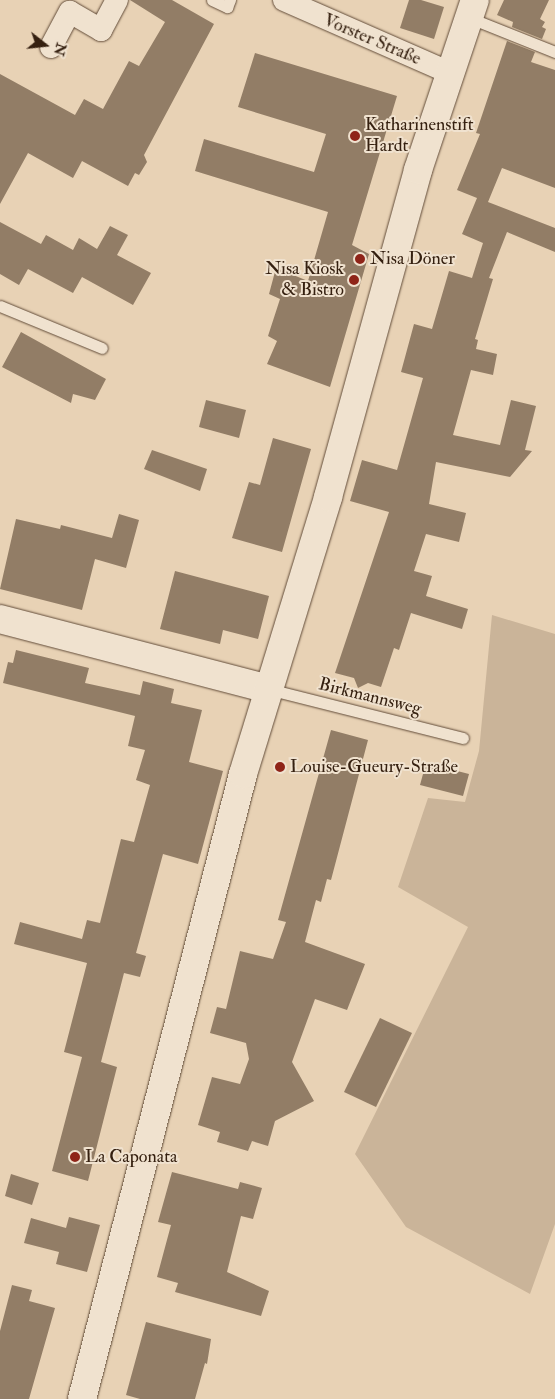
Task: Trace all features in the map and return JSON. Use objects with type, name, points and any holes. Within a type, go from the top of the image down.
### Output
[{"type":"main road","points":[[82,1399],[243,774],[328,497],[418,170],[472,9]]},
{"type":"main road","points":[[0,619],[268,689]]},
{"type":"street","points":[[51,47],[70,12],[101,30],[116,0]]},
{"type":"street","name":"Vorster Straße","points":[[289,3],[450,73]]},
{"type":"lane","points":[[212,0],[227,7],[230,0]]},
{"type":"lane","points":[[472,9],[555,52]]},
{"type":"lane","points":[[0,306],[102,348]]},
{"type":"lane","name":"Birkmannsweg","points":[[268,689],[463,738]]},
{"type":"shaded area","points":[[492,615],[555,634],[555,1224],[530,1294],[406,1227],[355,1154],[468,927],[398,887],[428,798],[465,802],[479,751]]},
{"type":"building","points":[[130,0],[172,0],[214,24],[144,155],[147,162],[139,175],[135,173],[128,186],[82,161],[73,178],[28,153],[0,204],[0,74],[75,115],[84,99],[103,109],[129,61],[139,66],[165,22]]},
{"type":"building","points":[[409,0],[421,0],[444,7],[434,39],[400,28]]},
{"type":"building","points":[[504,0],[549,0],[540,19],[545,22],[542,27],[546,29],[542,39],[512,27],[513,22],[497,15]]},
{"type":"building","points":[[507,41],[535,52],[531,62],[555,70],[555,188],[502,168],[488,202],[555,228],[555,252],[507,232],[489,278],[493,279],[475,339],[478,340],[476,349],[497,354],[493,375],[471,370],[453,435],[500,445],[511,400],[536,406],[525,450],[532,451],[510,477],[436,462],[429,504],[466,513],[459,542],[426,534],[414,571],[432,576],[426,596],[468,609],[462,629],[411,613],[399,650],[394,648],[381,687],[368,683],[358,688],[354,678],[335,673],[389,512],[350,501],[362,460],[397,470],[423,378],[401,372],[414,324],[432,329],[449,271],[472,278],[483,243],[462,234],[477,198],[457,190],[480,134],[476,133]]},
{"type":"building","name":"Katharinenstift Hardt","points":[[255,53],[397,96],[352,245],[369,254],[330,387],[267,364],[277,341],[268,336],[280,299],[269,294],[276,268],[308,281],[328,212],[195,171],[204,139],[314,172],[326,134],[238,107]]},
{"type":"building","points":[[0,222],[41,244],[46,235],[73,250],[79,238],[97,249],[110,226],[128,235],[117,255],[151,273],[133,305],[82,277],[73,293],[28,269],[19,285],[0,274]]},
{"type":"building","points":[[21,332],[106,379],[95,400],[73,394],[71,403],[2,367]]},
{"type":"building","points":[[206,400],[246,410],[239,438],[199,427]]},
{"type":"building","points":[[273,438],[311,449],[282,552],[232,538],[249,482],[260,485]]},
{"type":"building","points":[[152,450],[207,469],[200,491],[144,469]]},
{"type":"building","points":[[119,514],[139,520],[126,568],[95,559],[82,610],[0,589],[16,519],[60,529],[61,525],[112,538]]},
{"type":"building","points":[[175,571],[269,596],[258,639],[223,630],[220,644],[160,629]]},
{"type":"building","points":[[16,650],[89,668],[85,683],[140,695],[143,681],[174,689],[171,703],[202,710],[189,762],[223,771],[198,864],[163,854],[136,953],[146,956],[140,977],[124,973],[101,1062],[117,1067],[88,1181],[52,1171],[82,1057],[64,1052],[87,963],[14,944],[20,922],[82,939],[87,920],[100,923],[121,839],[134,842],[150,785],[136,780],[145,750],[128,746],[135,716],[3,683],[8,662],[13,663]]},
{"type":"building","points":[[331,730],[368,740],[331,880],[327,879],[321,902],[316,900],[305,942],[365,964],[347,1010],[315,999],[292,1062],[314,1101],[275,1121],[268,1146],[252,1141],[248,1151],[217,1142],[220,1132],[198,1125],[212,1077],[240,1084],[249,1059],[246,1043],[210,1033],[217,1007],[226,1009],[240,951],[273,959],[286,922],[278,920]]},
{"type":"building","points":[[426,763],[469,774],[463,796],[420,785]]},
{"type":"building","points":[[380,1018],[412,1033],[376,1107],[344,1092]]},
{"type":"building","points":[[172,1172],[238,1189],[240,1182],[262,1188],[253,1219],[241,1216],[227,1272],[269,1291],[261,1316],[175,1292],[178,1283],[157,1277],[171,1225],[158,1222]]},
{"type":"building","points":[[11,1174],[39,1183],[32,1205],[5,1196]]},
{"type":"building","points":[[69,1217],[100,1225],[87,1272],[56,1264],[59,1252],[24,1243],[31,1218],[66,1228]]},
{"type":"building","points":[[12,1285],[32,1290],[29,1301],[55,1308],[29,1399],[0,1399],[0,1331]]},
{"type":"building","points":[[146,1322],[211,1339],[207,1364],[205,1363],[195,1399],[140,1399],[126,1395]]},
{"type":"place","name":"Katharinenstift Hardt","points":[[355,136]]},
{"type":"place","name":"Nisa Döner","points":[[360,259]]},
{"type":"place","name":"Nisa Kiosk & Bistro","points":[[354,280]]},
{"type":"place","name":"Louise-Gueury-Straße","points":[[280,767]]},
{"type":"place","name":"La Caponata","points":[[75,1157]]}]
